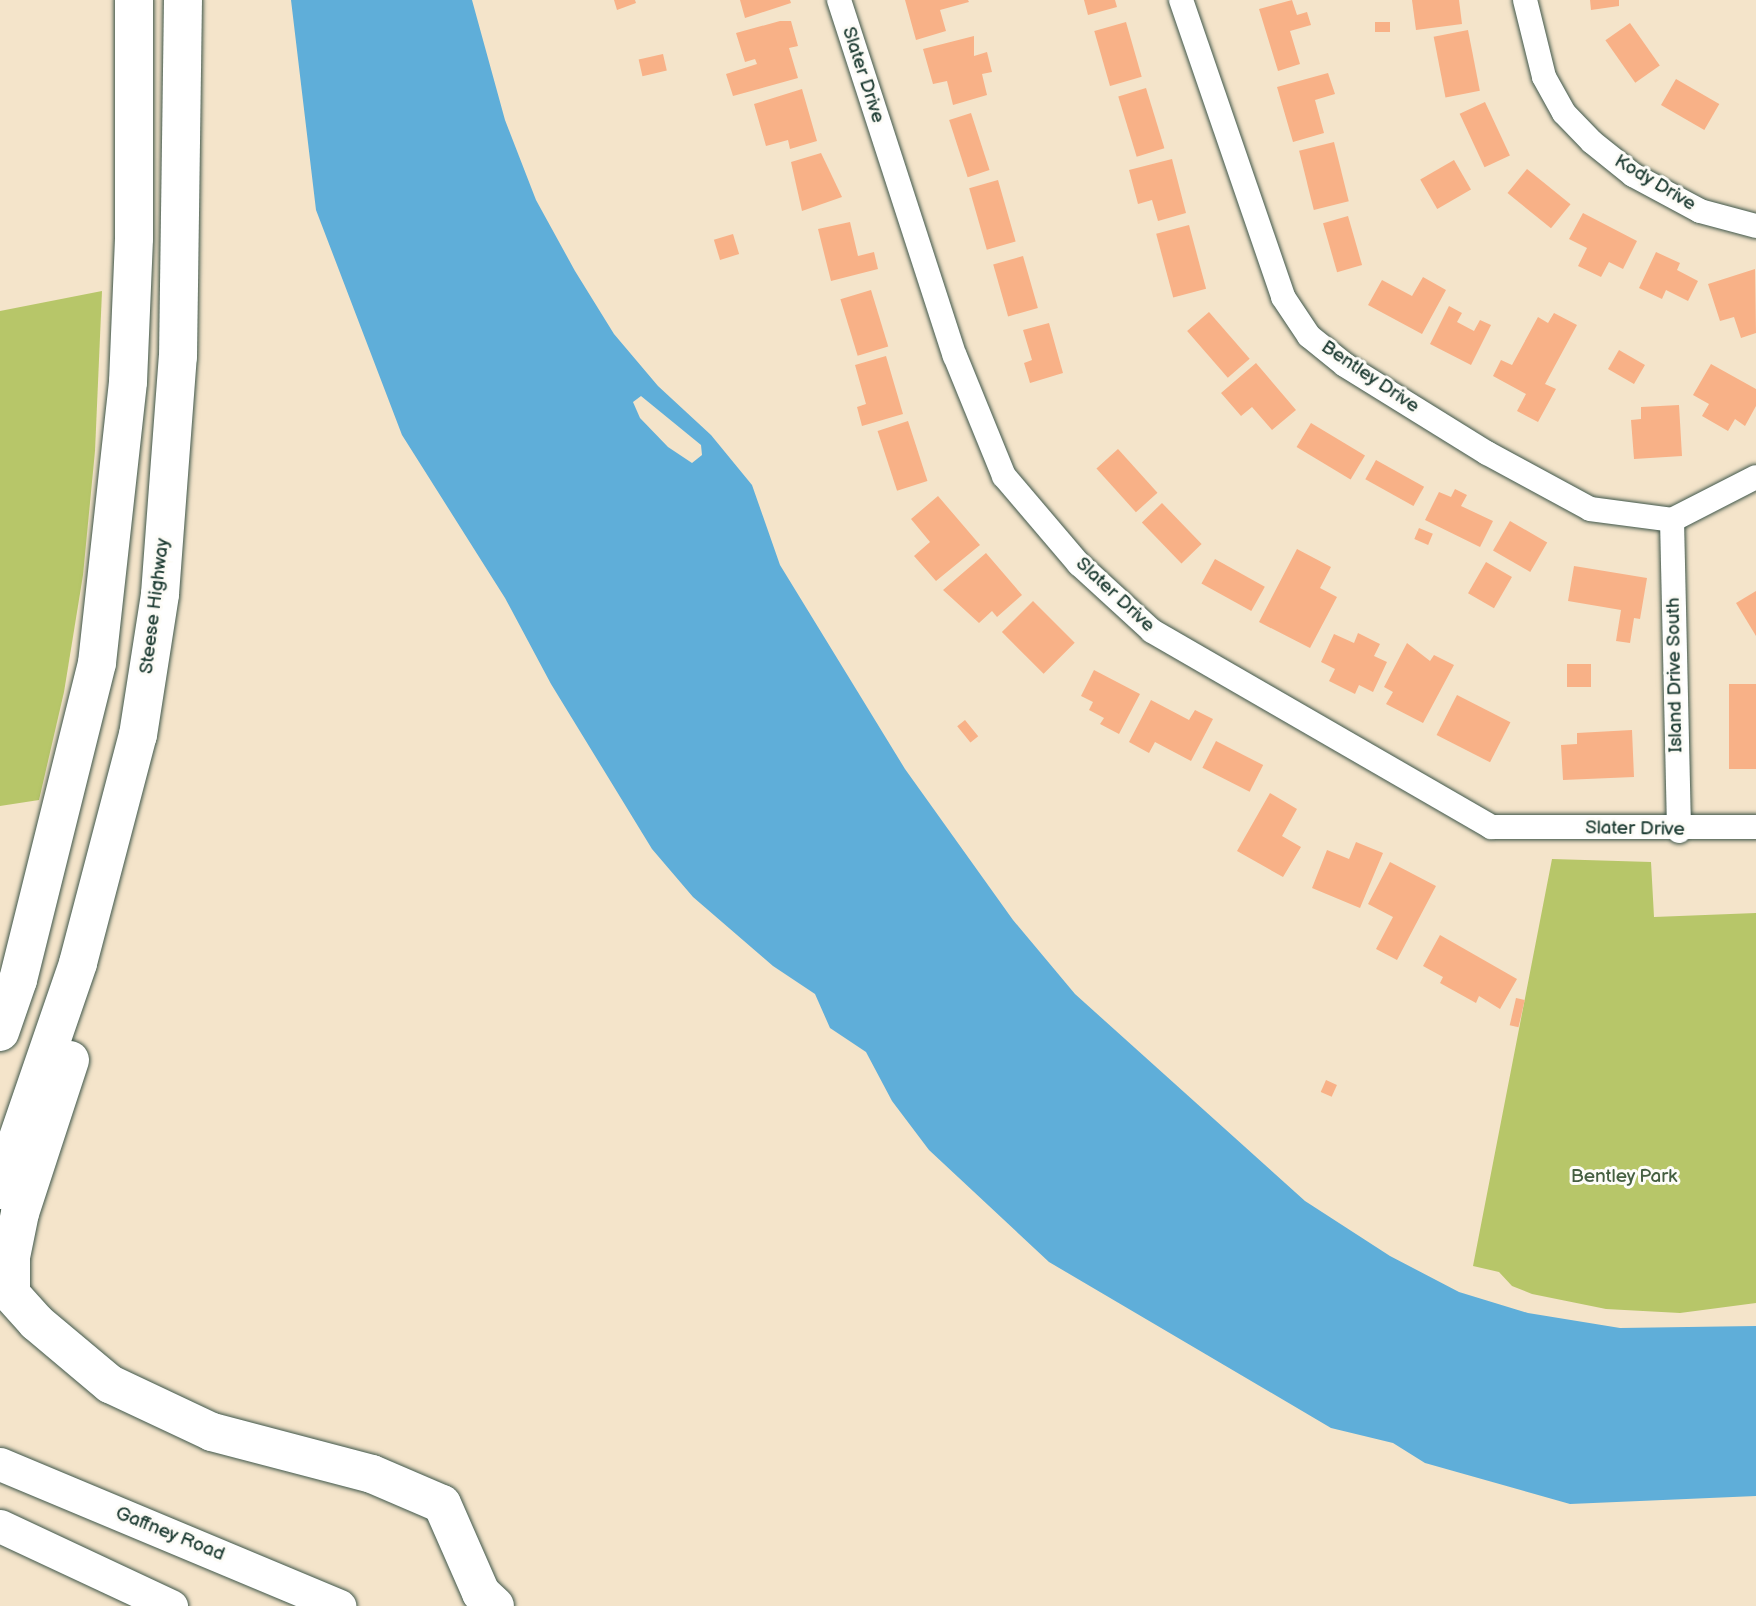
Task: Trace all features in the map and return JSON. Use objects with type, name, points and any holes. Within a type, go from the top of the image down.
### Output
[{"type":"highway","points":[[0,1032],[18,980],[77,753],[97,663],[128,382],[134,238],[134,0]]},
{"type":"highway","name":"Steese Highway","points":[[0,1190],[78,963],[138,736],[160,594],[178,357],[183,0]]},
{"type":"highway","points":[[138,736],[104,951],[20,1213],[11,1257],[10,1294],[36,1322],[110,1384],[212,1432],[372,1474],[442,1504],[482,1602]]},
{"type":"highway","points":[[0,949],[77,753]]},
{"type":"main road","name":"Gaffney Road","points":[[0,1464],[340,1606]]},
{"type":"main road","points":[[0,1526],[171,1606]]},
{"type":"street","name":"Slater Drive","points":[[839,0],[976,414],[1004,475],[1079,564],[1152,631],[1491,827],[1679,831],[1756,827]]},
{"type":"street","name":"Bentley Drive","points":[[1181,0],[1283,297],[1310,336],[1345,365],[1476,446],[1590,509],[1672,520]]},
{"type":"street","name":"Kody Drive","points":[[1525,0],[1544,77],[1564,113],[1592,142],[1633,175],[1700,211],[1756,226]]},
{"type":"street","points":[[1672,520],[1756,477]]},
{"type":"street","name":"Island Drive South","points":[[1672,520],[1679,831]]},
{"type":"green space","points":[[102,291],[95,451],[83,575],[64,692],[39,800],[0,806],[0,311]]},
{"type":"green space","name":"Bentley Park","points":[[1552,859],[1651,862],[1654,917],[1756,913],[1756,1303],[1680,1313],[1606,1309],[1532,1294],[1512,1286],[1499,1272],[1473,1266]]},
{"type":"water","points":[[291,0],[472,0],[505,120],[536,200],[575,271],[614,334],[658,386],[711,435],[752,485],[780,565],[905,769],[1013,920],[1075,994],[1305,1201],[1390,1256],[1459,1292],[1528,1313],[1620,1328],[1756,1326],[1756,1496],[1570,1504],[1425,1463],[1393,1443],[1331,1428],[1049,1262],[929,1150],[892,1101],[866,1052],[830,1028],[815,994],[773,966],[693,897],[652,849],[551,684],[505,598],[402,435],[316,210]],"holes":[[[641,396],[701,445],[702,455],[692,463],[668,447],[640,418],[633,402]]]},
{"type":"building","points":[[614,0],[635,0],[636,3],[617,10]]},
{"type":"building","points":[[740,0],[790,0],[791,3],[745,18]]},
{"type":"building","points":[[905,0],[969,2],[940,10],[946,31],[916,40]]},
{"type":"building","points":[[1084,0],[1115,0],[1117,7],[1088,15]]},
{"type":"building","points":[[1292,0],[1297,15],[1307,12],[1311,25],[1290,31],[1300,64],[1278,71],[1259,9]]},
{"type":"building","points":[[1412,0],[1459,0],[1462,24],[1416,30]]},
{"type":"building","points":[[1590,0],[1619,0],[1619,6],[1591,10]]},
{"type":"building","points":[[780,21],[791,21],[798,46],[789,48],[798,78],[733,96],[726,74],[757,64],[755,59],[745,62],[736,33]]},
{"type":"building","points":[[1126,22],[1142,77],[1110,86],[1094,31]]},
{"type":"building","points":[[1375,22],[1390,22],[1390,32],[1375,32]]},
{"type":"building","points":[[1630,23],[1660,66],[1635,83],[1605,40]]},
{"type":"building","points":[[1468,30],[1480,91],[1445,98],[1434,37]]},
{"type":"building","points":[[974,36],[974,56],[987,52],[992,72],[982,74],[987,95],[953,105],[947,81],[933,84],[923,49]]},
{"type":"building","points":[[663,54],[667,71],[642,76],[639,60]]},
{"type":"building","points":[[1328,73],[1335,94],[1315,100],[1324,133],[1293,142],[1277,87]]},
{"type":"building","points":[[1676,79],[1719,104],[1704,130],[1661,105]]},
{"type":"building","points":[[1146,88],[1164,148],[1137,157],[1118,96]]},
{"type":"building","points":[[802,89],[817,141],[790,149],[788,140],[766,146],[754,104]]},
{"type":"building","points":[[1485,102],[1510,155],[1485,167],[1460,114]]},
{"type":"building","points":[[971,113],[990,170],[968,177],[949,120]]},
{"type":"building","points":[[1334,142],[1349,201],[1314,210],[1299,151]]},
{"type":"building","points":[[821,153],[842,197],[802,211],[791,162]]},
{"type":"building","points":[[1172,159],[1186,213],[1158,221],[1152,200],[1138,204],[1129,170]]},
{"type":"building","points":[[1454,160],[1471,189],[1437,209],[1420,180]]},
{"type":"building","points":[[1527,169],[1571,204],[1551,228],[1507,193]]},
{"type":"building","points":[[998,180],[1016,242],[987,250],[969,188]]},
{"type":"building","points":[[1583,213],[1637,241],[1623,269],[1609,262],[1601,277],[1578,266],[1587,248],[1569,239]]},
{"type":"building","points":[[1348,216],[1362,265],[1337,272],[1323,223]]},
{"type":"building","points":[[850,222],[858,256],[874,252],[878,269],[831,281],[818,229]]},
{"type":"building","points":[[1189,225],[1206,289],[1173,298],[1156,234]]},
{"type":"building","points":[[733,234],[739,254],[720,260],[714,240]]},
{"type":"building","points":[[1656,252],[1680,263],[1677,270],[1698,281],[1688,301],[1666,290],[1662,299],[1639,288]]},
{"type":"building","points":[[1023,256],[1038,308],[1008,316],[993,265]]},
{"type":"building","points":[[1755,269],[1756,333],[1741,338],[1734,317],[1720,321],[1708,284]]},
{"type":"building","points":[[1423,277],[1446,290],[1422,334],[1368,305],[1382,280],[1412,296]]},
{"type":"building","points":[[871,290],[888,346],[858,356],[840,299]]},
{"type":"building","points":[[1449,306],[1462,313],[1457,322],[1474,331],[1480,320],[1491,325],[1471,365],[1430,344]]},
{"type":"building","points":[[1209,312],[1250,359],[1228,378],[1187,331]]},
{"type":"building","points":[[1554,313],[1577,325],[1545,384],[1556,389],[1538,422],[1517,411],[1526,394],[1493,376],[1501,360],[1512,365],[1538,317],[1548,323]]},
{"type":"building","points":[[1049,323],[1063,373],[1030,383],[1024,363],[1032,360],[1023,330]]},
{"type":"building","points":[[1619,350],[1645,365],[1634,384],[1608,369]]},
{"type":"building","points":[[886,356],[903,414],[862,426],[857,407],[866,404],[855,365]]},
{"type":"building","points":[[1256,363],[1296,410],[1272,430],[1252,407],[1241,416],[1221,393]]},
{"type":"building","points":[[1711,364],[1756,389],[1756,406],[1745,426],[1735,419],[1728,431],[1702,416],[1709,404],[1693,395]]},
{"type":"building","points":[[1679,405],[1682,456],[1634,459],[1631,420],[1641,419],[1641,407]]},
{"type":"building","points":[[908,421],[927,481],[897,491],[878,431]]},
{"type":"building","points":[[1311,423],[1365,455],[1351,479],[1297,447]]},
{"type":"building","points":[[1118,449],[1157,493],[1136,512],[1096,468]]},
{"type":"building","points":[[1376,460],[1424,487],[1413,506],[1365,479]]},
{"type":"building","points":[[1455,489],[1467,495],[1461,506],[1493,521],[1480,547],[1425,520],[1439,492],[1451,497]]},
{"type":"building","points":[[938,496],[980,545],[936,581],[914,556],[930,542],[911,519]]},
{"type":"building","points":[[1162,503],[1202,544],[1181,563],[1142,522]]},
{"type":"building","points":[[1510,521],[1547,542],[1530,572],[1493,550]]},
{"type":"building","points":[[1419,528],[1433,534],[1428,545],[1414,539]]},
{"type":"building","points":[[1297,549],[1331,567],[1320,588],[1337,597],[1310,648],[1259,622]]},
{"type":"building","points":[[986,553],[1022,595],[997,617],[992,611],[979,623],[943,590]]},
{"type":"building","points":[[1215,559],[1265,587],[1251,611],[1201,583]]},
{"type":"building","points":[[1486,562],[1512,577],[1494,608],[1468,593]]},
{"type":"building","points":[[1574,566],[1647,578],[1640,619],[1634,618],[1630,643],[1616,641],[1621,610],[1568,601]]},
{"type":"building","points":[[1756,591],[1756,636],[1736,603]]},
{"type":"building","points":[[1033,601],[1075,643],[1044,674],[1002,632]]},
{"type":"building","points":[[1358,633],[1380,644],[1374,656],[1387,662],[1373,692],[1359,685],[1355,694],[1329,681],[1335,669],[1321,662],[1334,634],[1354,643]]},
{"type":"building","points":[[1407,643],[1430,661],[1434,655],[1454,665],[1423,723],[1386,704],[1393,692],[1384,687]]},
{"type":"building","points":[[1567,664],[1591,664],[1591,687],[1567,687]]},
{"type":"building","points":[[1094,670],[1140,694],[1119,734],[1100,724],[1104,718],[1089,710],[1093,702],[1081,696]]},
{"type":"building","points":[[1729,684],[1756,684],[1756,769],[1729,769]]},
{"type":"building","points":[[1457,695],[1510,722],[1490,762],[1437,735]]},
{"type":"building","points":[[1151,700],[1189,720],[1195,710],[1213,719],[1191,761],[1155,742],[1149,753],[1129,742]]},
{"type":"building","points":[[965,720],[978,736],[970,743],[957,726]]},
{"type":"building","points":[[1632,730],[1634,777],[1563,780],[1561,745],[1577,744],[1577,733]]},
{"type":"building","points":[[1216,741],[1263,765],[1250,792],[1202,768]]},
{"type":"building","points":[[1270,793],[1297,809],[1282,836],[1301,847],[1283,877],[1237,851]]},
{"type":"building","points":[[1356,842],[1383,853],[1360,908],[1312,888],[1327,850],[1349,859]]},
{"type":"building","points":[[1390,862],[1436,886],[1397,960],[1376,949],[1393,917],[1368,904]]},
{"type":"building","points":[[1440,935],[1517,979],[1500,1009],[1479,996],[1476,1003],[1440,983],[1443,977],[1423,966]]},
{"type":"building","points":[[1516,998],[1525,1000],[1518,1027],[1510,1025]]},
{"type":"building","points":[[1326,1080],[1337,1085],[1332,1097],[1321,1092]]}]
